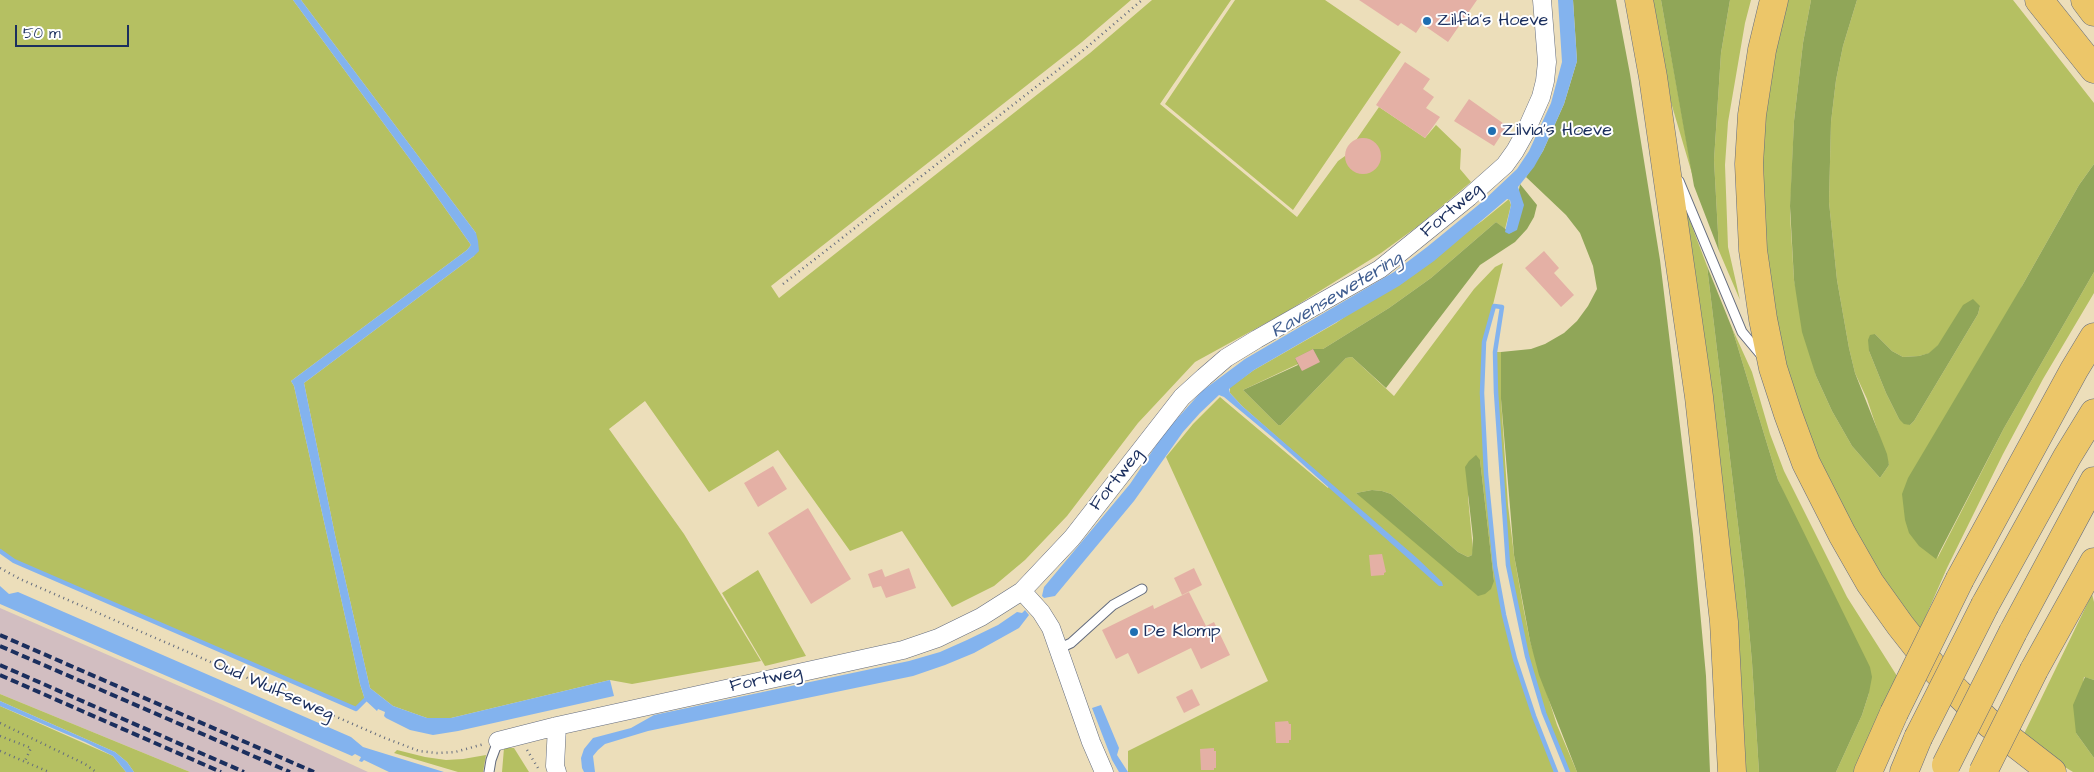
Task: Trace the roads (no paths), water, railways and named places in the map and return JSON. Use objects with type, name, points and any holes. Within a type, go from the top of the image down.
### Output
[{"type":"highway","points":[[1639,0],[1653,77],[1699,397],[1724,622],[1732,772]]},
{"type":"highway","points":[[1774,0],[1762,50],[1752,115],[1749,164],[1753,250],[1772,368],[1806,463],[1842,534],[1870,583],[1933,667],[1990,724],[2052,772]]},
{"type":"highway","points":[[2039,0],[2094,69]]},
{"type":"highway","points":[[2085,0],[2094,12]]},
{"type":"highway","points":[[1868,772],[1894,712],[1960,579],[2074,370],[2094,337]]},
{"type":"highway","points":[[1904,772],[1918,738],[1985,605],[2067,457],[2094,413]]},
{"type":"highway","points":[[1944,769],[2013,632],[2094,481]]},
{"type":"highway","points":[[1983,772],[2034,670],[2094,562]]},
{"type":"street","name":"Fortweg","points":[[557,726],[902,650],[938,638],[981,617],[1022,591],[1072,538],[1189,390],[1226,358],[1380,269],[1469,198],[1505,165],[1525,133],[1541,97],[1545,81],[1547,62],[1542,0]]},
{"type":"street","points":[[1022,591],[1041,612],[1051,628],[1091,742],[1104,772]]},
{"type":"street","points":[[498,741],[557,726],[556,772]]},
{"type":"lane","points":[[1663,150],[1686,196],[1742,332],[1772,368]]},
{"type":"lane","points":[[1058,649],[1071,643],[1114,605],[1142,589]]},
{"type":"lane","points":[[489,772],[498,741]]},
{"type":"water","points":[[293,0],[301,0],[476,233],[478,241],[479,251],[474,256],[304,383],[335,535],[370,688],[393,706],[427,718],[451,718],[610,680],[614,696],[433,735],[410,730],[386,718],[384,716],[385,712],[378,709],[377,711],[365,700],[294,386],[291,381],[467,250],[471,245]]},
{"type":"water","points":[[1558,0],[1573,0],[1577,61],[1564,104],[1543,151],[1534,167],[1518,187],[1524,205],[1517,230],[1509,234],[1505,232],[1511,205],[1510,200],[1507,199],[1434,261],[1399,286],[1254,370],[1229,389],[1230,393],[1242,406],[1418,559],[1442,582],[1443,586],[1439,586],[1272,437],[1224,397],[1219,395],[1183,432],[1134,501],[1055,596],[1044,598],[1042,596],[1044,587],[1130,484],[1165,432],[1202,391],[1245,359],[1394,272],[1482,202],[1517,169],[1529,151],[1551,103],[1562,62]]},
{"type":"water","points":[[0,586],[9,594],[18,592],[351,737],[363,747],[444,772],[389,772],[364,760],[362,762],[359,761],[361,757],[355,754],[352,756],[0,604]]},
{"type":"water","points":[[1025,610],[1029,615],[1019,628],[974,653],[945,665],[913,676],[648,731],[605,744],[593,756],[595,772],[584,772],[582,768],[581,758],[584,749],[593,738],[631,728],[654,715],[909,661],[940,652],[998,625],[1017,612],[1022,613]]},
{"type":"water","points":[[0,701],[115,752],[127,762],[134,772],[126,772],[113,756],[85,742],[0,706]]},
{"type":"water","points":[[1101,705],[1119,748],[1117,755],[1128,772],[1119,772],[1112,760],[1092,708]]},
{"type":"waterway","points":[[1556,772],[1534,716],[1515,659],[1504,615],[1495,566],[1486,474],[1482,393],[1484,342],[1494,306],[1502,307],[1495,352],[1508,565],[1527,656],[1544,713],[1568,772]]},
{"type":"waterway","points":[[0,551],[14,561],[356,709],[365,700]]},
{"type":"railway","points":[[0,635],[314,772]]},
{"type":"railway","points":[[0,646],[290,772]]},
{"type":"railway","points":[[0,665],[244,772]]},
{"type":"railway","points":[[0,675],[221,772]]},
{"type":"place","name":"Zilfia's Hoeve","points":[[1427,21]]},
{"type":"place","name":"Zilvia's Hoeve","points":[[1492,131]]},
{"type":"place","name":"De Klomp","points":[[1134,632]]},
{"type":"water label","name":"Ravensewetering","points":[[1337,296]]}]
